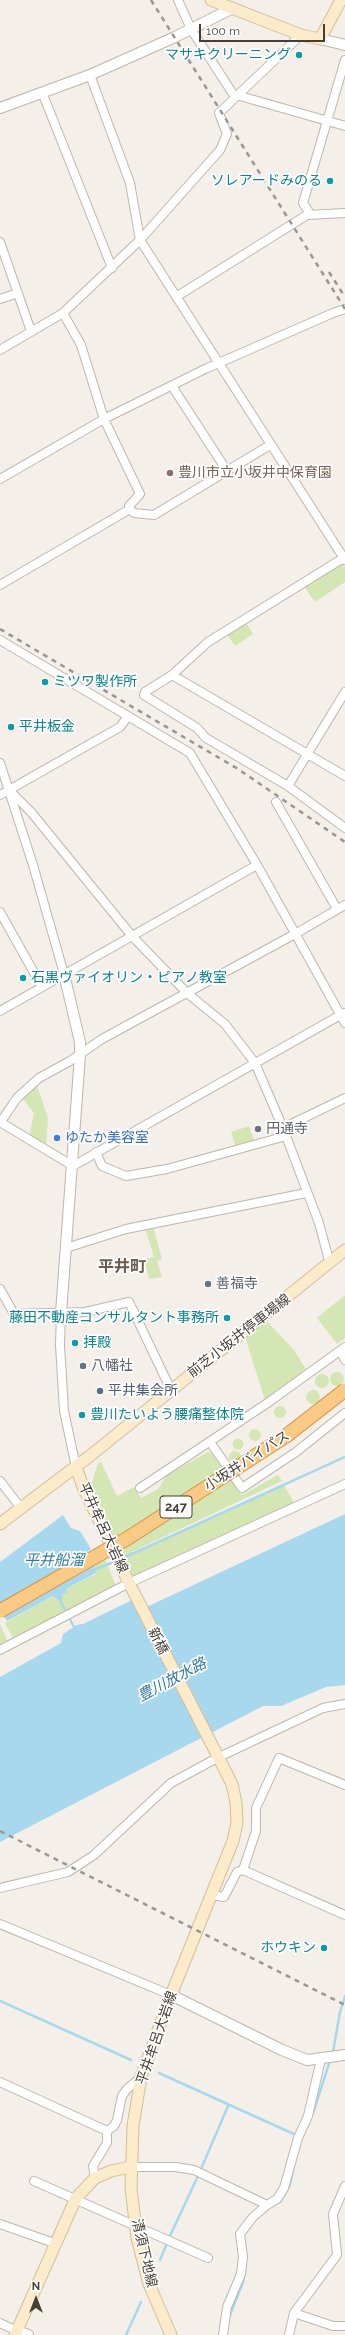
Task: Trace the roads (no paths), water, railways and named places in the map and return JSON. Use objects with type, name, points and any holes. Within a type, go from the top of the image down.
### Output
[{"type":"highway","name":"小坂井バイパス","points":[[0,1611],[128,1538],[286,1436],[345,1390]]},
{"type":"main road","points":[[211,0],[228,4],[301,35],[320,39],[341,0]]},
{"type":"main road","name":"前芝小坂井停車場線","points":[[0,1524],[76,1467],[330,1264],[345,1250]]},
{"type":"main road","name":"平井牟呂大岩線","points":[[76,1467],[83,1487],[130,1586]]},
{"type":"main road","name":"新橋","points":[[130,1586],[217,1758]]},
{"type":"main road","name":"平井牟呂大岩線","points":[[130,2167],[133,2126],[141,2077],[171,1995],[233,1841],[237,1823],[236,1803],[232,1784],[217,1758]]},
{"type":"main road","points":[[20,2334],[54,2243],[76,2198],[94,2178],[111,2171],[130,2167]]},
{"type":"main road","name":"清須下地線","points":[[130,2167],[135,2224],[149,2284],[171,2335]]},
{"type":"street","points":[[178,0],[191,29],[234,94],[345,126]]},
{"type":"street","points":[[0,108],[90,75],[191,29],[228,4]]},
{"type":"street","points":[[0,350],[31,330],[63,313],[140,240],[220,150],[227,134],[219,112],[238,96],[301,35]]},
{"type":"street","points":[[320,39],[345,45]]},
{"type":"street","points":[[311,215],[303,202],[328,122],[345,60]]},
{"type":"street","points":[[90,75],[130,183],[140,240],[220,363],[270,445],[344,558],[208,642],[172,675],[145,692],[144,695],[197,728],[206,738],[288,786],[345,828]]},
{"type":"street","points":[[42,92],[112,268]]},
{"type":"street","points":[[176,297],[311,215],[345,213]]},
{"type":"street","points":[[0,242],[3,258],[18,292],[31,330]]},
{"type":"street","points":[[0,299],[18,292]]},
{"type":"street","points":[[0,478],[104,419],[278,336],[345,310]]},
{"type":"street","points":[[63,313],[81,346],[104,419],[140,494],[129,506],[134,514],[154,515],[270,445]]},
{"type":"street","points":[[172,386],[227,471]]},
{"type":"street","points":[[0,585],[130,509]]},
{"type":"street","points":[[0,640],[190,753],[257,865],[295,934],[344,1017],[255,1063],[73,1166]]},
{"type":"street","points":[[172,675],[345,776]]},
{"type":"street","points":[[288,786],[345,692]]},
{"type":"street","points":[[0,795],[120,727],[128,716]]},
{"type":"street","points":[[0,763],[33,865],[64,974],[80,1042],[60,1345],[64,1411],[76,1467]]},
{"type":"street","points":[[9,790],[31,812],[132,936],[187,993],[225,1024],[255,1063],[283,1128],[306,1193],[319,1223],[330,1264]]},
{"type":"street","points":[[276,802],[337,909]]},
{"type":"street","points":[[0,1011],[257,865]]},
{"type":"street","points":[[73,1166],[0,1123],[17,1098],[31,1083],[80,1055],[102,1039],[295,934],[345,904]]},
{"type":"street","points":[[0,912],[42,987]]},
{"type":"street","points":[[283,1128],[345,1098]]},
{"type":"street","points":[[96,1152],[102,1166],[126,1176],[168,1169],[286,1136]]},
{"type":"street","points":[[66,1248],[126,1229],[306,1193]]},
{"type":"street","points":[[0,1289],[14,1314],[85,1312],[130,1302],[171,1390]]},
{"type":"street","points":[[140,1488],[210,1442],[343,1349],[345,1360]]},
{"type":"street","points":[[210,1442],[242,1488],[296,1452],[345,1413]]},
{"type":"street","points":[[0,1481],[21,1508]]},
{"type":"street","points":[[0,1650],[130,1586],[345,1484]]},
{"type":"street","points":[[0,1888],[68,1872],[94,1855],[171,1783],[217,1758],[323,1708],[345,1704]]},
{"type":"street","points":[[243,1870],[256,1831],[256,1808],[279,1758],[345,1785]]},
{"type":"street","points":[[211,1895],[224,1897],[237,1872],[243,1870],[345,1915]]},
{"type":"street","points":[[0,1924],[171,1995],[282,2050],[307,2060],[345,2055]]},
{"type":"street","points":[[223,2335],[227,2307],[241,2274],[244,2257],[240,2234],[253,2217],[267,2205],[277,2200],[284,2188],[298,2138],[308,2116],[321,2059]]},
{"type":"street","points":[[107,2131],[114,2126],[117,2120],[122,2096],[127,2089],[141,2077]]},
{"type":"street","points":[[0,2082],[107,2131]]},
{"type":"street","points":[[94,2178],[93,2166],[107,2143],[107,2131]]},
{"type":"street","points":[[130,2167],[175,2167],[194,2170],[267,2205]]},
{"type":"street","points":[[34,2181],[135,2224],[208,2258]]},
{"type":"street","points":[[289,2335],[294,2313],[337,2255],[333,2214],[345,2186]]},
{"type":"street","points":[[0,2224],[54,2243]]},
{"type":"street","points":[[294,2313],[333,2326],[345,2326]]},
{"type":"street","points":[[0,2323],[20,2334]]},
{"type":"water","name":"豊川放水路","points":[[345,1514],[345,1685],[326,1687],[281,1706],[263,1706],[0,1842],[0,1677],[61,1643],[63,1634],[77,1625],[83,1624],[132,1600],[138,1611]]},
{"type":"water","name":"平井船溜","points":[[63,1515],[71,1528],[80,1531],[91,1549],[87,1552],[96,1573],[66,1589],[67,1592],[62,1595],[62,1600],[59,1601],[53,1596],[7,1621],[0,1609],[0,1562]]},
{"type":"waterway","points":[[121,1559],[345,1457]]},
{"type":"waterway","points":[[94,1570],[116,1561]]},
{"type":"waterway","points":[[60,1600],[74,1627]]},
{"type":"waterway","points":[[333,2052],[340,2012],[345,1996]]},
{"type":"waterway","points":[[0,2001],[131,2060]]},
{"type":"waterway","points":[[313,2113],[329,2064]]},
{"type":"waterway","points":[[159,2073],[296,2135]]},
{"type":"waterway","points":[[201,2169],[228,2106]]},
{"type":"waterway","points":[[305,2131],[310,2121]]},
{"type":"waterway","points":[[271,2207],[281,2201],[290,2185],[293,2170]]},
{"type":"waterway","points":[[169,2238],[198,2176]]},
{"type":"waterway","points":[[160,2260],[167,2243]]},
{"type":"waterway","points":[[230,2315],[243,2282],[246,2265]]},
{"type":"waterway","points":[[126,2335],[141,2302]]},
{"type":"railway","points":[[151,0],[345,309]]},
{"type":"railway","points":[[329,272],[345,297]]},
{"type":"railway","points":[[0,629],[238,769],[345,842]]},
{"type":"railway","points":[[0,1831],[345,2005]]},
{"type":"place","name":"マサキクリーニング","points":[[299,55]]},
{"type":"place","name":"ソレアードみのる","points":[[330,181]]},
{"type":"place","name":"豊川市立小坂井中保育園","points":[[170,473]]},
{"type":"place","name":"ミツワ製作所","points":[[45,682]]},
{"type":"place","name":"平井板金","points":[[11,727]]},
{"type":"place","name":"石黒ヴァイオリン・ピアノ教室","points":[[23,978]]},
{"type":"place","name":"円通寺","points":[[258,1129]]},
{"type":"place","name":"ゆたか美容室","points":[[57,1138]]},
{"type":"place","name":"善福寺","points":[[208,1284]]},
{"type":"place","name":"藤田不動産コンサルタント事務所","points":[[227,1318]]},
{"type":"place","name":"拝殿","points":[[75,1343]]},
{"type":"place","name":"八幡社","points":[[83,1366]]},
{"type":"place","name":"平井集会所","points":[[100,1391]]},
{"type":"place","name":"豊川たいよう腰痛整体院","points":[[82,1415]]},
{"type":"place","name":"ホウキン","points":[[324,1948]]},
{"type":"district","name":"平井町","points":[[122,1267]]}]
